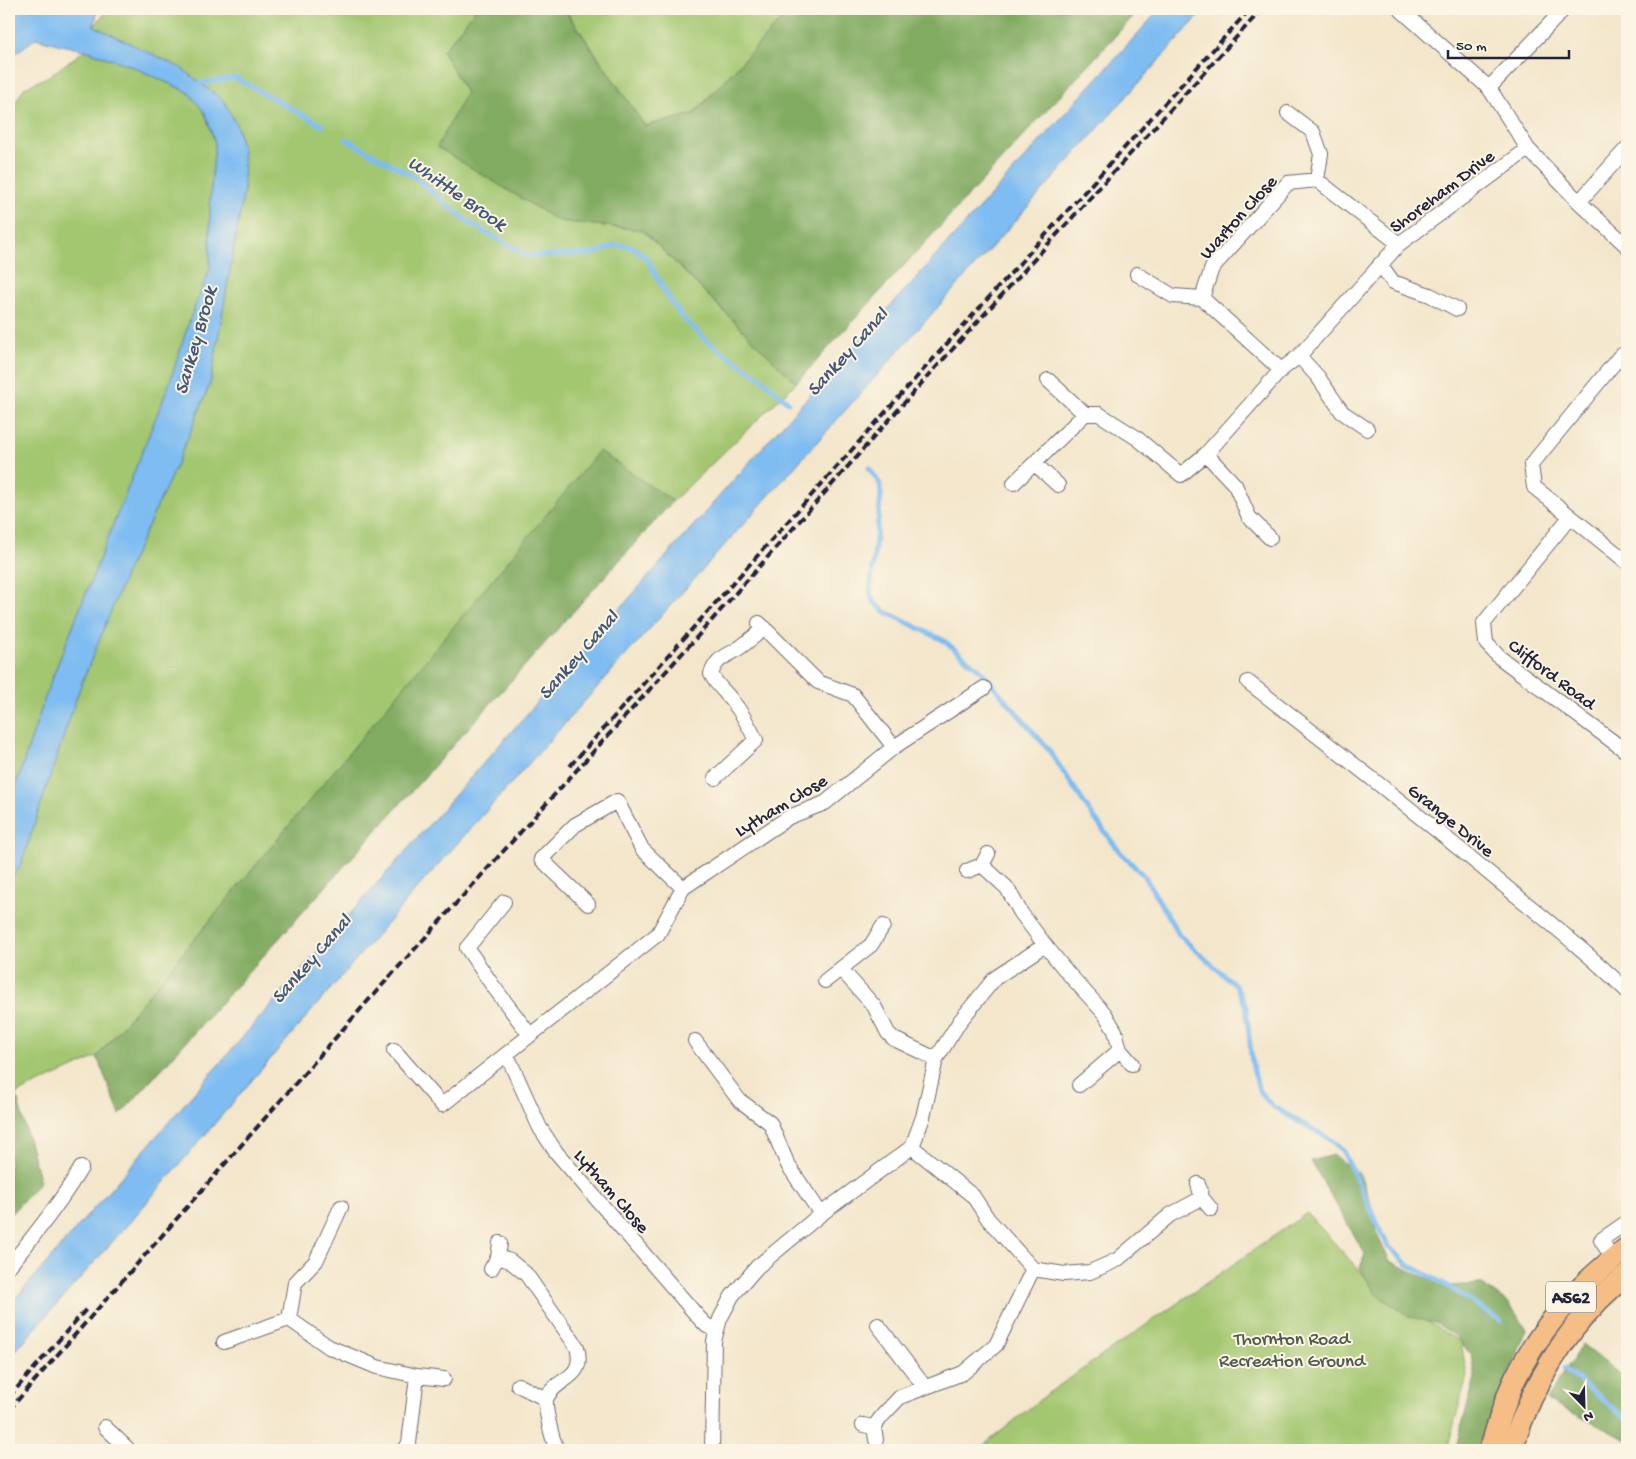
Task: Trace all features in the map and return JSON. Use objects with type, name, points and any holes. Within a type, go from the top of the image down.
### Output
[{"type":"main road","points":[[1614,1258],[1622,1279]]},
{"type":"main road","name":"A562","points":[[1490,1450],[1513,1384],[1527,1357],[1565,1303],[1614,1258]]},
{"type":"main road","name":"A562","points":[[1512,1450],[1526,1410],[1543,1373],[1566,1337],[1595,1304],[1622,1279]]},
{"type":"street","points":[[1400,9],[1489,88],[1528,149],[1579,202],[1627,246]]},
{"type":"street","points":[[1489,88],[1564,9]]},
{"type":"street","points":[[1288,114],[1313,132],[1321,154],[1317,180],[1399,244]]},
{"type":"street","points":[[1579,202],[1627,148]]},
{"type":"street","name":"Shoreham Drive","points":[[1048,380],[1085,414],[1099,414],[1129,433],[1181,475],[1206,454],[1281,370],[1299,356],[1399,244],[1528,149]]},
{"type":"street","name":"Warton Close","points":[[1202,298],[1212,268],[1288,183],[1317,180]]},
{"type":"street","points":[[1380,264],[1393,282],[1430,295],[1457,309]]},
{"type":"street","points":[[1137,274],[1173,296],[1202,298],[1281,370]]},
{"type":"street","points":[[1627,353],[1620,356],[1531,465],[1534,487],[1627,562]]},
{"type":"street","points":[[1299,356],[1318,377],[1342,412],[1367,428]]},
{"type":"street","points":[[1014,482],[1035,464],[1085,414]]},
{"type":"street","points":[[1206,454],[1235,485],[1249,517],[1270,538]]},
{"type":"street","points":[[1035,464],[1058,485]]},
{"type":"street","name":"Clifford Road","points":[[1570,517],[1484,623],[1486,643],[1498,657],[1627,752]]},
{"type":"street","points":[[715,778],[756,740],[746,720],[732,701],[717,686],[711,674],[714,666],[723,656],[736,651],[761,625],[818,682],[853,695],[894,747]]},
{"type":"street","name":"Grange Drive","points":[[1248,682],[1434,828],[1573,942],[1627,991]]},
{"type":"street","name":"Lytham Close","points":[[394,1050],[442,1105],[658,934],[683,888],[788,817],[824,803],[894,747],[984,688]]},
{"type":"street","points":[[588,904],[541,859],[575,825],[617,800],[642,849],[683,888]]},
{"type":"street","points":[[967,871],[985,859],[1045,945],[1105,1014],[1115,1031],[1120,1050],[1132,1064]]},
{"type":"street","points":[[504,902],[467,948],[530,1035]]},
{"type":"street","points":[[824,981],[871,945],[883,926]]},
{"type":"street","points":[[712,1450],[713,1352],[717,1329],[725,1308],[742,1284],[758,1267],[821,1214],[912,1147],[923,1117],[936,1058],[960,1021],[995,978],[1045,945]]},
{"type":"street","points":[[841,969],[874,1006],[888,1033],[894,1039],[936,1058]]},
{"type":"street","points":[[696,1040],[739,1100],[770,1123],[788,1165],[821,1214]]},
{"type":"street","points":[[1079,1085],[1120,1050]]},
{"type":"street","name":"Lytham Close","points":[[507,1055],[540,1128],[556,1152],[700,1319],[707,1326],[717,1329]]},
{"type":"street","points":[[912,1147],[973,1196],[988,1218],[1033,1269],[1064,1274],[1090,1272],[1117,1260],[1170,1215],[1202,1198]]},
{"type":"street","points":[[9,1266],[28,1244],[64,1195],[81,1168]]},
{"type":"street","points":[[1198,1184],[1202,1198],[1211,1210]]},
{"type":"street","points":[[289,1319],[295,1283],[316,1261],[341,1207]]},
{"type":"street","points":[[1614,1258],[1601,1240],[1627,1222]]},
{"type":"street","points":[[496,1257],[510,1261],[526,1274],[577,1347],[578,1362],[576,1369],[546,1399],[556,1450]]},
{"type":"street","points":[[871,1431],[900,1397],[924,1386],[962,1373],[996,1345],[1033,1269]]},
{"type":"street","points":[[224,1342],[289,1319]]},
{"type":"street","points":[[289,1319],[329,1347],[377,1367],[417,1376],[444,1379]]},
{"type":"street","points":[[878,1326],[924,1386]]},
{"type":"street","points":[[404,1450],[409,1443],[417,1376]]},
{"type":"street","points":[[518,1384],[546,1399]]},
{"type":"street","points":[[105,1427],[129,1450]]},
{"type":"green space","points":[[109,9],[476,9],[443,51],[466,93],[558,221],[642,230],[796,383],[673,501],[599,452],[97,1057],[9,1097],[9,881],[20,867],[79,690],[127,571],[176,466],[210,384],[244,190],[243,151],[237,126],[130,44],[94,26]]},
{"type":"green space","points":[[476,9],[564,9],[645,126],[694,114],[780,21],[788,9],[1140,9],[796,383],[643,230],[558,221],[437,147],[466,93],[443,51]]},
{"type":"green space","points":[[565,9],[788,9],[780,21],[693,114],[645,126]]},
{"type":"green space","points":[[85,50],[131,66],[188,92],[205,113],[215,143],[210,199],[210,269],[190,319],[170,382],[49,686],[9,806],[9,113],[24,88],[49,76]]},
{"type":"green space","points":[[599,451],[673,501],[120,1115],[97,1057]]},
{"type":"green space","points":[[16,1093],[40,1182],[9,1216],[9,1097]]},
{"type":"green space","points":[[1334,1155],[1360,1175],[1370,1201],[1378,1237],[1390,1261],[1421,1276],[1450,1286],[1481,1284],[1509,1304],[1527,1329],[1501,1394],[1482,1450],[1455,1450],[1475,1378],[1471,1355],[1456,1336],[1435,1323],[1410,1317],[1376,1294],[1360,1268],[1365,1254],[1311,1161]]},
{"type":"green space","name":"Thornton Road Recreation Ground","points":[[1307,1213],[1380,1293],[1461,1342],[1467,1376],[1447,1450],[978,1450],[1047,1394]]},
{"type":"green space","points":[[1582,1344],[1627,1380],[1627,1440],[1547,1400]]},
{"type":"water","name":"Sankey Brook","points":[[9,9],[98,9],[94,26],[181,68],[224,101],[237,126],[243,151],[244,190],[210,384],[176,466],[127,571],[79,690],[20,867],[9,881],[9,806],[49,686],[170,382],[190,319],[210,269],[210,199],[215,143],[205,113],[188,92],[131,66],[85,50],[36,38],[9,58]]},
{"type":"water","points":[[1160,9],[1205,9],[420,885],[130,1222],[9,1358],[9,1306],[328,939],[778,430]]},
{"type":"waterway","name":"Whittle Brook","points":[[195,84],[236,78],[323,126]]},
{"type":"waterway","name":"Whittle Brook","points":[[346,139],[414,177],[469,223],[528,256],[592,254],[617,245],[633,247],[647,259],[682,317],[708,342],[760,377],[788,402]]},
{"type":"waterway","points":[[869,468],[880,484],[881,495],[870,591],[873,601],[884,611],[943,640],[979,669],[1049,750],[1092,815],[1119,851],[1145,877],[1179,935],[1237,987],[1246,1007],[1252,1063],[1259,1091],[1272,1106],[1331,1140],[1343,1151],[1388,1246],[1407,1264],[1446,1285],[1501,1321]]},
{"type":"waterway","name":"Whittle Brook","points":[[1564,1369],[1627,1419]]},
{"type":"railway","points":[[570,766],[915,379],[1250,9]]},
{"type":"railway","points":[[9,1410],[366,1003],[688,647],[920,385],[1262,9]]},
{"type":"railway","points":[[9,1397],[88,1307]]},
{"type":"water label","name":"Sankey Canal","points":[[846,351]]},
{"type":"water label","name":"Sankey Canal","points":[[577,654]]},
{"type":"water label","name":"Sankey Canal","points":[[310,958]]}]
